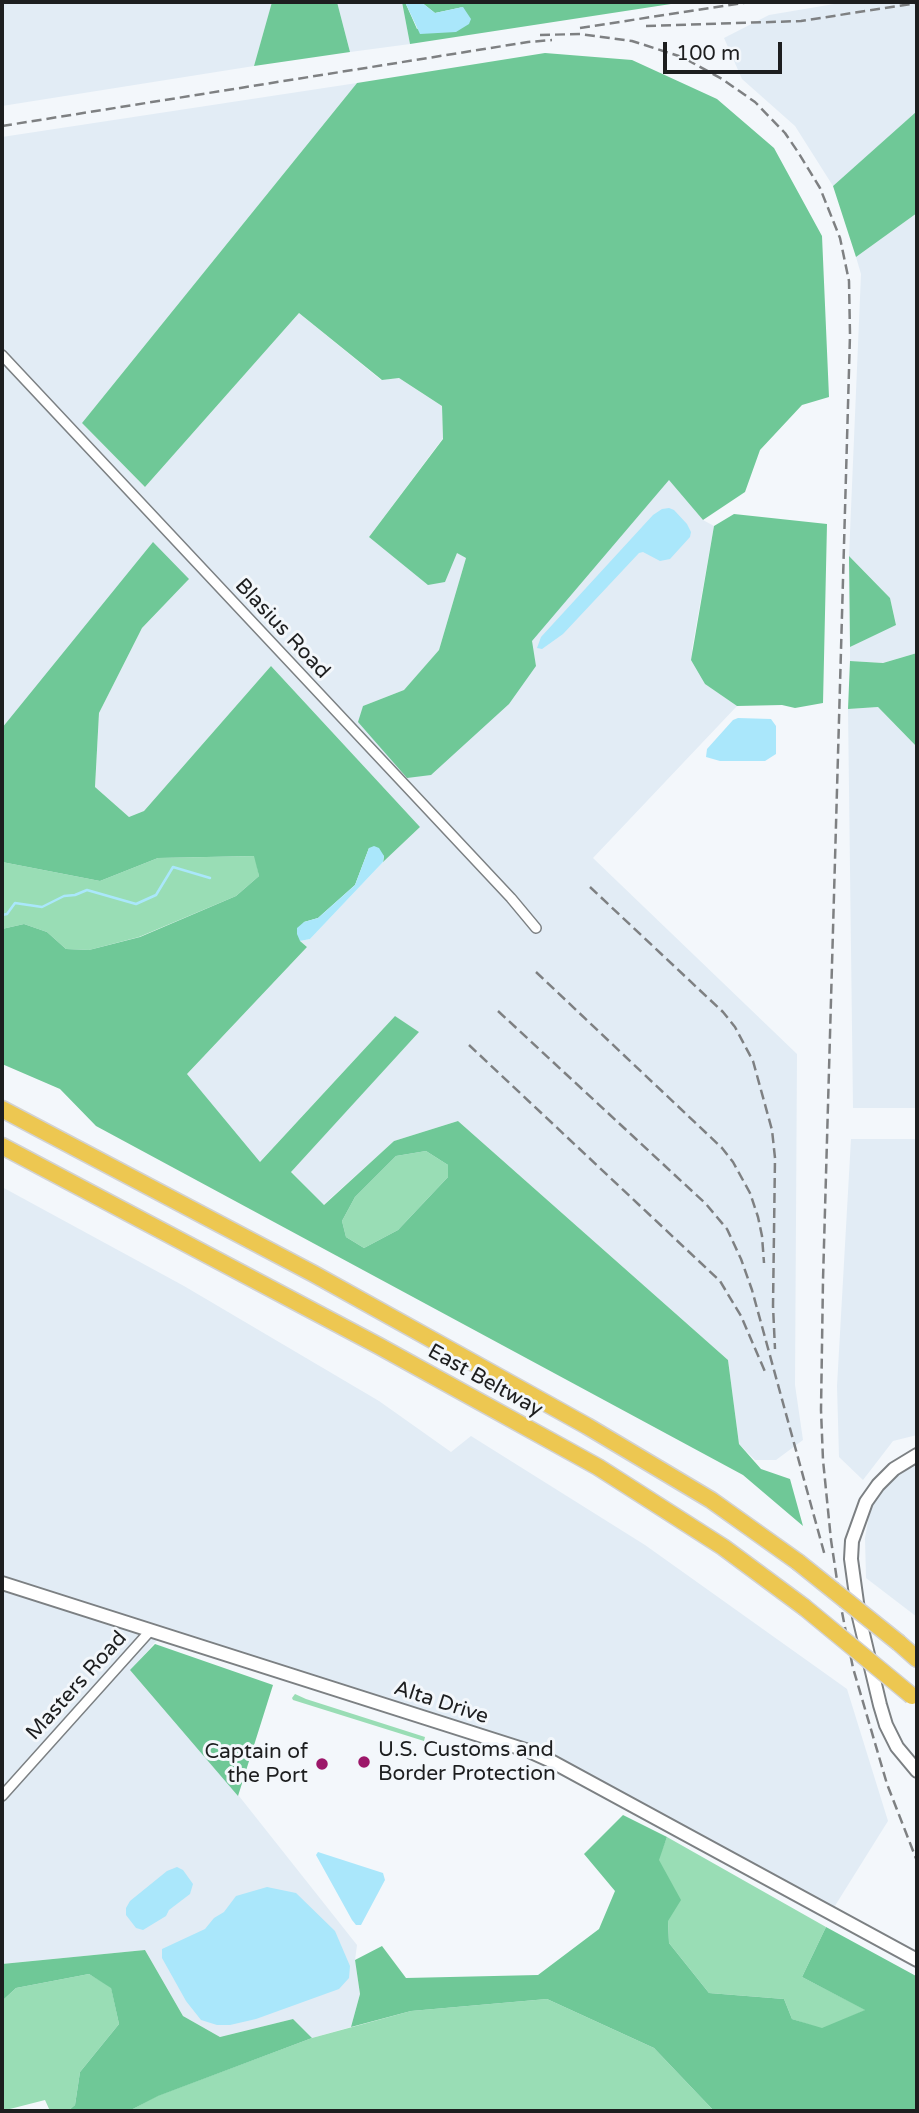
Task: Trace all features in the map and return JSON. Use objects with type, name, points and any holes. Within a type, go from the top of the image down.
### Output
[{"type":"highway","name":"East Beltway","points":[[2,1109],[314,1274],[587,1426],[711,1500],[798,1562],[917,1659]]},
{"type":"highway","name":"East Beltway","points":[[2,1146],[379,1346],[598,1466],[723,1547],[804,1607],[915,1699]]},
{"type":"street","name":"Blasius Road","points":[[2,355],[537,928]]},
{"type":"street","points":[[917,1455],[894,1469],[877,1485],[866,1502],[852,1541],[851,1559],[859,1617],[886,1725],[897,1747],[917,1771]]},
{"type":"street","name":"Alta Drive","points":[[2,1583],[505,1743],[549,1760],[917,1960]]},
{"type":"street","name":"Masters Road","points":[[2,1796],[150,1631]]},
{"type":"shaded area","points":[[2,2],[272,2],[254,66],[2,106]]},
{"type":"shaded area","points":[[337,2],[402,2],[410,44],[350,52]]},
{"type":"shaded area","points":[[846,2],[917,2],[917,114],[833,186],[795,126],[742,79],[724,38],[769,15]]},
{"type":"shaded area","points":[[357,83],[82,423],[145,487],[299,313],[381,380],[399,378],[442,406],[443,438],[369,537],[458,553],[466,558],[439,650],[404,690],[363,706],[536,666],[531,641],[669,479],[703,520],[714,526],[692,649],[705,684],[737,706],[593,858],[797,1054],[795,1385],[803,1440],[776,1460],[755,1460],[739,1444],[728,1360],[458,1121],[394,1141],[323,1205],[291,1171],[419,1032],[395,1016],[259,1163],[187,1074],[307,947],[300,941],[310,939],[420,827],[271,666],[144,811],[129,817],[95,787],[99,713],[142,628],[189,579],[2,728],[2,137]]},
{"type":"shaded area","points":[[917,213],[917,653],[883,663],[850,661],[850,647],[896,624],[890,598],[849,556],[861,274],[856,257]]},
{"type":"shaded area","points":[[878,707],[917,747],[917,1108],[853,1108],[848,709]]},
{"type":"shaded area","points":[[851,1139],[917,1139],[917,1435],[893,1441],[863,1480],[839,1457],[837,1386]]},
{"type":"shaded area","points":[[2,1187],[184,1286],[379,1401],[451,1452],[471,1436],[645,1545],[847,1689],[888,1821],[833,1909],[531,1746],[2,1576]]},
{"type":"shaded area","points":[[917,1465],[917,1617],[866,1578],[865,1538],[871,1504],[893,1477]]},
{"type":"shaded area","points":[[2,1590],[157,1640],[131,1670],[239,1796],[357,1945],[355,1960],[360,1994],[351,2027],[312,2038],[293,2019],[220,2037],[183,2016],[145,1950],[2,1964]]},
{"type":"green space","points":[[272,2],[337,2],[350,52],[254,66]]},
{"type":"green space","points":[[402,2],[405,2],[417,29],[463,7],[435,13],[421,2],[684,2],[410,44]]},
{"type":"green space","points":[[545,53],[632,60],[717,99],[774,148],[822,236],[829,397],[802,405],[760,450],[745,492],[703,520],[669,480],[532,641],[536,666],[509,704],[431,775],[407,778],[358,722],[363,706],[404,690],[439,650],[466,558],[457,553],[445,582],[428,585],[369,537],[443,439],[442,406],[399,378],[382,380],[299,313],[145,487],[82,423],[357,83]]},
{"type":"green space","points":[[916,112],[917,213],[856,257],[833,186]]},
{"type":"green space","points":[[734,514],[827,524],[823,703],[795,708],[782,705],[737,706],[705,684],[691,660],[714,526]]},
{"type":"green space","points":[[153,542],[189,579],[142,628],[99,713],[95,787],[129,817],[144,811],[271,666],[420,827],[383,862],[384,856],[369,848],[355,885],[318,918],[304,922],[300,941],[307,947],[187,1074],[260,1162],[395,1016],[419,1032],[291,1172],[324,1205],[394,1141],[458,1121],[728,1360],[739,1444],[761,1469],[790,1479],[803,1526],[743,1475],[96,1126],[60,1089],[2,1064],[2,929],[24,924],[47,932],[66,949],[89,950],[140,937],[236,896],[259,876],[254,856],[158,858],[100,881],[2,862],[2,728]],"holes":[[[426,1151],[448,1165],[448,1177],[398,1230],[364,1248],[346,1237],[342,1221],[355,1197],[396,1156]]]},
{"type":"green space","points":[[849,556],[890,598],[896,625],[850,647]]},
{"type":"green space","points":[[917,653],[917,747],[878,707],[848,709],[850,661],[883,663]]},
{"type":"green space","points":[[255,856],[259,876],[236,896],[139,937],[89,950],[66,949],[47,932],[24,924],[2,929],[2,862],[100,881],[158,858]]},
{"type":"green space","points":[[426,1151],[448,1165],[448,1177],[398,1230],[364,1248],[346,1237],[342,1221],[355,1197],[396,1156]]},
{"type":"green space","points":[[155,1644],[273,1685],[238,1796],[130,1670]]},
{"type":"green space","points":[[295,1694],[425,1737],[424,1741],[293,1700]]},
{"type":"green space","points":[[623,1815],[667,1837],[659,1860],[681,1900],[668,1921],[669,1943],[709,1993],[784,1999],[792,2019],[822,2028],[865,2010],[802,1977],[826,1927],[916,1976],[917,2111],[714,2111],[654,2048],[547,1999],[411,2011],[351,2027],[360,1994],[355,1960],[382,1946],[406,1978],[538,1975],[599,1929],[615,1891],[584,1854]]},
{"type":"green space","points":[[667,1837],[826,1927],[802,1977],[866,2010],[822,2029],[792,2019],[784,1999],[709,1993],[669,1943],[658,1860]]},
{"type":"green space","points":[[145,1950],[183,2016],[220,2037],[293,2019],[312,2038],[158,2096],[129,2111],[68,2111],[75,2105],[80,2072],[119,2024],[111,1988],[89,1974],[16,1988],[2,2001],[2,1964]]},
{"type":"green space","points":[[89,1974],[111,1987],[119,2024],[80,2072],[75,2105],[68,2111],[50,2111],[45,2100],[2,2111],[2,2001],[16,1988]]},
{"type":"green space","points":[[547,1999],[654,2048],[714,2111],[129,2111],[157,2096],[312,2038],[411,2011]]},
{"type":"water","points":[[405,2],[421,2],[435,13],[463,7],[471,19],[469,24],[456,32],[420,34]]},
{"type":"water","points":[[669,508],[687,524],[691,532],[690,537],[670,559],[660,561],[643,552],[639,553],[563,634],[542,649],[537,648],[541,637],[653,515]]},
{"type":"water","points":[[771,719],[776,726],[776,754],[765,761],[720,761],[706,757],[707,749],[733,720]]},
{"type":"water","points":[[369,848],[379,848],[384,856],[383,862],[310,939],[300,941],[297,928],[304,922],[318,918],[355,885]]},
{"type":"water","points":[[318,1852],[383,1873],[385,1880],[361,1925],[356,1925],[352,1920],[316,1855]]},
{"type":"water","points":[[177,1867],[183,1870],[193,1884],[190,1894],[169,1910],[166,1916],[143,1930],[136,1928],[126,1915],[130,1901],[167,1871]]},
{"type":"water","points":[[267,1887],[296,1893],[335,1931],[350,1966],[349,1978],[339,1989],[256,2019],[230,2025],[217,2025],[201,2020],[186,2001],[162,1958],[162,1949],[205,1929],[214,1918],[224,1912],[236,1896]]},
{"type":"waterway","points":[[2,915],[7,914],[15,903],[42,907],[64,896],[87,890],[136,904],[156,895],[173,867],[210,878]]},
{"type":"railway","points":[[580,28],[749,2]]},
{"type":"railway","points":[[646,26],[801,21],[917,3]]},
{"type":"railway","points":[[540,35],[580,34],[632,41],[682,57],[722,79],[755,102],[785,133],[820,188],[840,238],[849,281],[850,335],[823,1280],[823,1460],[831,1540],[853,1668],[887,1784],[917,1861]]},
{"type":"railway","points":[[2,126],[552,40]]},
{"type":"railway","points":[[590,887],[723,1012],[735,1027],[753,1061],[772,1130],[775,1158],[775,1349]]},
{"type":"railway","points":[[536,972],[722,1148],[733,1162],[750,1193],[758,1217],[764,1263]]},
{"type":"railway","points":[[498,1011],[706,1204],[727,1229],[752,1290],[825,1556]]},
{"type":"railway","points":[[469,1045],[720,1281],[741,1316],[766,1374]]},
{"type":"place","name":"U.S. Customs and Border Protection","points":[[364,1762]]},
{"type":"place","name":"Captain of the Port","points":[[322,1764]]}]
